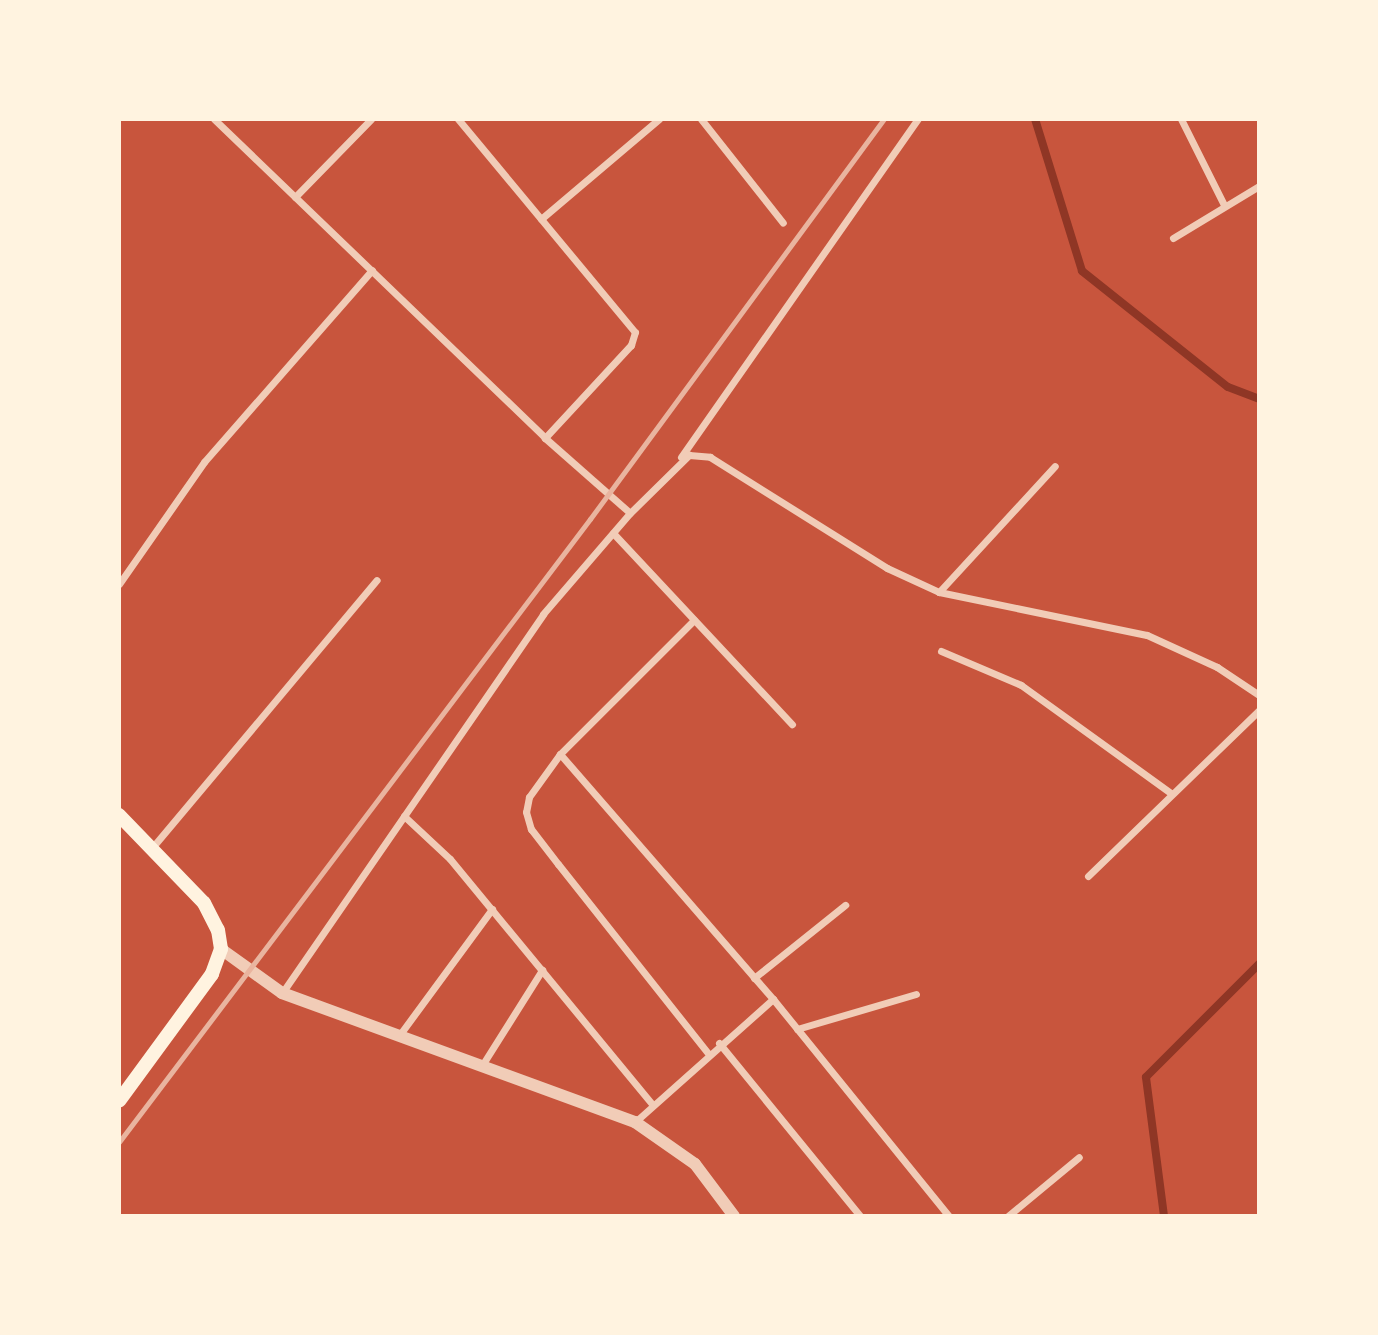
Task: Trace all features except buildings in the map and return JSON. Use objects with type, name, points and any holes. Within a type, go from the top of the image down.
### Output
[{"type":"main road","points":[[119,815],[204,904],[218,930],[221,949],[212,974],[119,1101]]},
{"type":"street","points":[[214,119],[545,438],[630,513]]},
{"type":"street","points":[[295,197],[371,119]]},
{"type":"street","points":[[458,119],[635,332],[631,345],[545,438]]},
{"type":"street","points":[[541,219],[659,119]]},
{"type":"street","points":[[701,119],[783,223]]},
{"type":"street","points":[[282,993],[543,614],[630,513],[677,464],[918,119]]},
{"type":"street","points":[[1181,119],[1224,205]]},
{"type":"street","points":[[1173,238],[1259,186]]},
{"type":"street","points":[[119,584],[204,462],[372,270]]},
{"type":"street","points":[[677,464],[689,455],[710,457],[887,568],[939,592],[1147,635],[1217,667],[1259,695]]},
{"type":"street","points":[[939,592],[1055,466]]},
{"type":"street","points":[[613,533],[792,724]]},
{"type":"street","points":[[151,849],[377,580]]},
{"type":"street","points":[[694,620],[560,754],[529,797],[526,812],[531,829],[708,1053]]},
{"type":"street","points":[[941,651],[1021,685],[1172,794]]},
{"type":"street","points":[[1088,876],[1259,710]]},
{"type":"street","points":[[560,754],[773,999],[948,1216]]},
{"type":"street","points":[[404,816],[492,909],[653,1105]]},
{"type":"street","points":[[754,978],[845,905]]},
{"type":"street","points":[[398,1037],[492,909]]},
{"type":"street","points":[[221,949],[282,993],[635,1122],[695,1164],[734,1216]]},
{"type":"street","points":[[481,1067],[542,970]]},
{"type":"street","points":[[797,1029],[916,994]]},
{"type":"street","points":[[635,1122],[719,1043],[773,999]]},
{"type":"street","points":[[719,1043],[860,1216]]},
{"type":"street","points":[[1008,1216],[1079,1157]]},
{"type":"waterway","points":[[1035,119],[1082,271],[1228,387],[1259,399]]},
{"type":"waterway","points":[[1164,1216],[1146,1077],[1259,964]]},
{"type":"railway","points":[[119,1142],[590,519],[884,119]]}]
